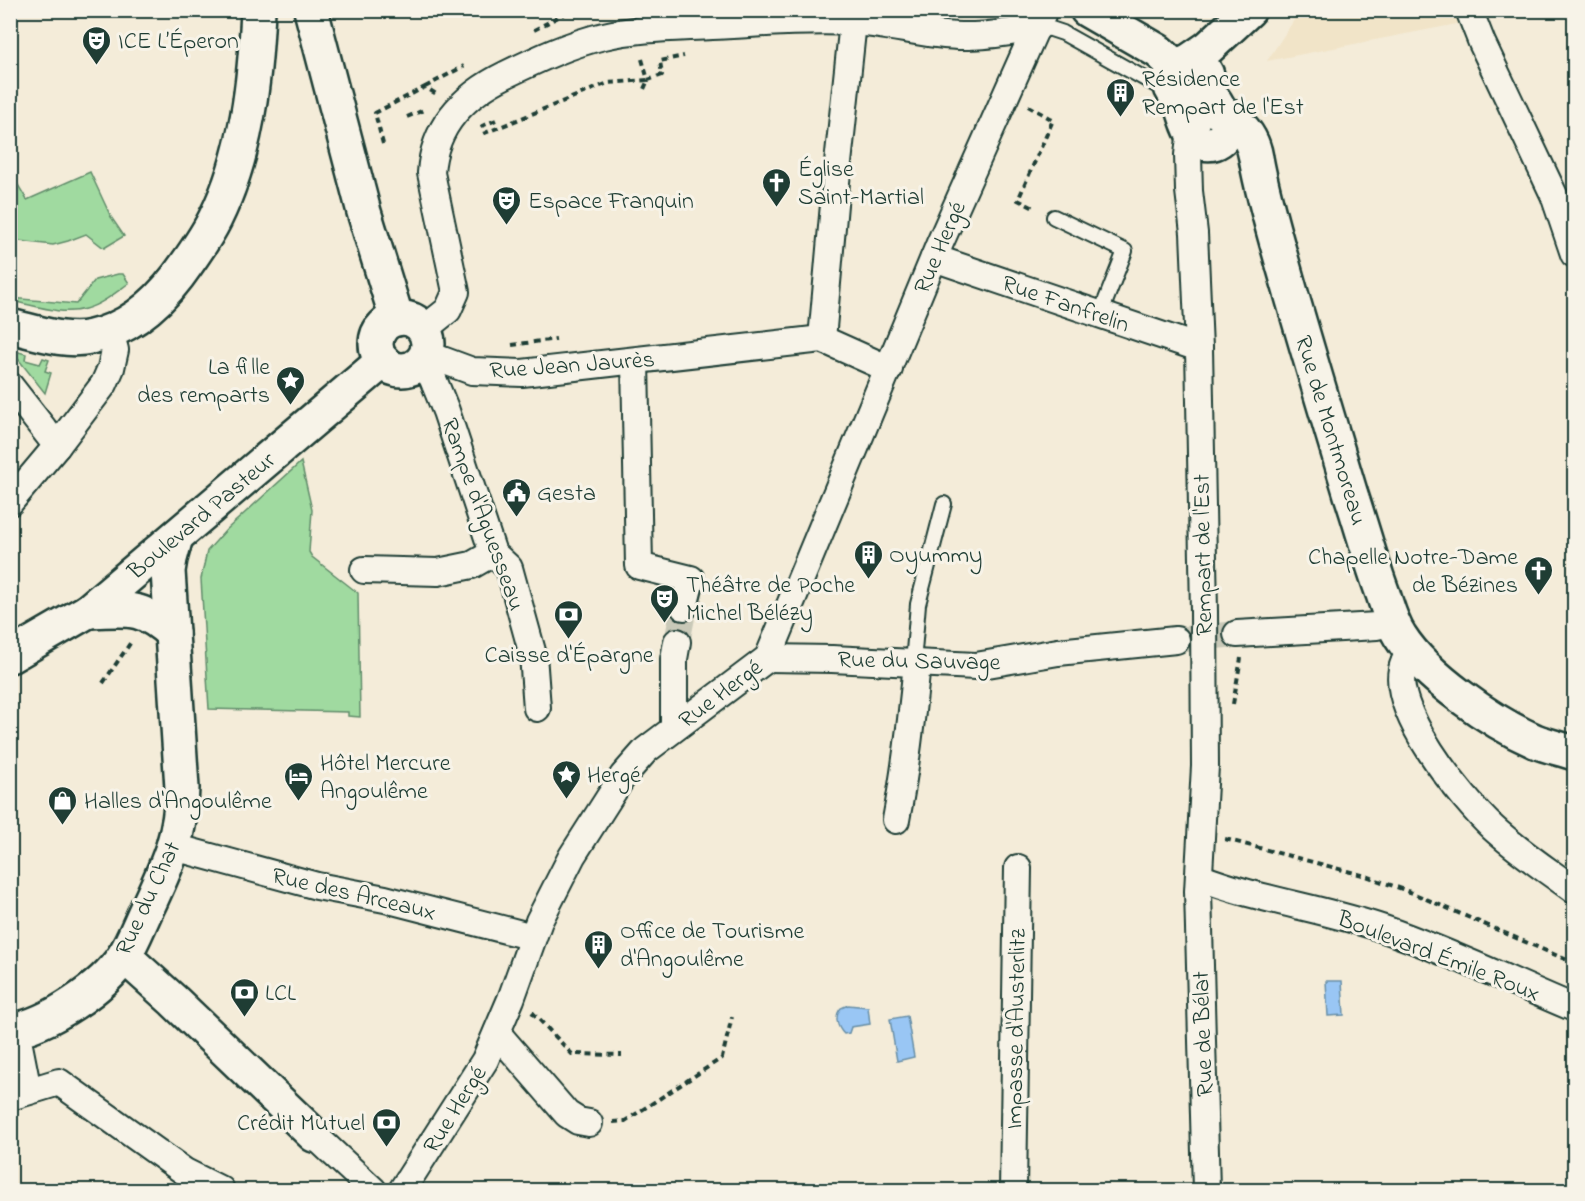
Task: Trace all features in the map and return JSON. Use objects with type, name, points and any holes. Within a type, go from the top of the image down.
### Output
[{"type":"street","points":[[10,326],[69,338],[89,338],[110,332],[134,320],[155,303],[199,248],[216,218],[235,170],[256,52],[258,10]]},
{"type":"street","name":"Rampe d'Aguesseau","points":[[311,10],[364,212],[446,411],[493,553],[509,568],[533,655],[537,708]]},
{"type":"street","name":"Rue de Montmoreau","points":[[1087,10],[1158,51],[1197,100],[1235,121],[1247,135],[1255,151],[1261,188],[1319,389],[1392,622],[1412,652],[1467,701],[1500,723],[1537,742],[1575,753]]},
{"type":"street","points":[[1469,10],[1554,195],[1575,254]]},
{"type":"street","points":[[417,341],[384,326],[377,340],[379,355],[389,366],[403,370],[417,365],[417,341],[448,310],[456,292],[455,278],[431,173],[432,159],[441,133],[450,117],[483,86],[516,69],[578,43],[615,34],[667,28],[853,22],[967,37],[1036,16]]},
{"type":"street","name":"Rue Hergé","points":[[402,1191],[485,1060],[512,999],[539,921],[572,856],[623,776],[646,750],[768,658],[934,258],[1006,95],[1036,16]]},
{"type":"street","points":[[1197,100],[1208,48],[1243,17]]},
{"type":"street","points":[[853,22],[822,339],[889,369]]},
{"type":"street","name":"Rempart de l'Est","points":[[1197,100],[1188,154],[1188,182],[1194,233],[1199,348],[1205,766],[1199,877]]},
{"type":"street","name":"Rue Fanfrelin","points":[[934,258],[1199,348]]},
{"type":"street","points":[[10,502],[57,446],[104,384],[115,350],[110,332]]},
{"type":"street","name":"Rue Jean Jaurès","points":[[417,341],[472,371],[522,373],[822,339]]},
{"type":"street","name":"Boulevard Pasteur","points":[[10,656],[88,611],[383,361]]},
{"type":"street","points":[[635,361],[639,566],[691,579],[684,607]]},
{"type":"street","points":[[10,386],[57,446]]},
{"type":"street","name":"Rue du Chat","points":[[13,1030],[58,1013],[98,986],[123,956],[174,847],[182,810],[182,788],[168,571],[176,537]]},
{"type":"street","points":[[364,570],[438,572],[472,565],[493,553]]},
{"type":"street","points":[[88,611],[141,611],[172,633]]},
{"type":"street","points":[[1237,634],[1377,626],[1392,622]]},
{"type":"street","name":"Rue du Sauvage","points":[[768,658],[975,666],[1058,652],[1176,640]]},
{"type":"street","points":[[674,728],[674,659],[678,642]]},
{"type":"street","points":[[1412,652],[1404,662],[1402,671],[1403,695],[1436,762],[1468,802],[1494,829],[1575,890]]},
{"type":"street","points":[[896,820],[912,725],[915,663]]},
{"type":"street","name":"Rue des Arceaux","points":[[174,847],[317,886],[385,899],[533,937]]},
{"type":"street","name":"Impasse d'Austerlitz","points":[[1012,1191],[1018,868]]},
{"type":"street","name":"Boulevard Émile Roux","points":[[1199,877],[1226,888],[1384,929],[1575,1008]]},
{"type":"street","name":"Rue de Bélat","points":[[1199,877],[1206,1191]]},
{"type":"street","points":[[123,956],[174,1001],[373,1191]]},
{"type":"street","points":[[13,1030],[19,1094],[58,1082],[185,1172],[221,1191]]},
{"type":"street","points":[[497,1033],[567,1114],[578,1121],[589,1123]]},
{"type":"lane","points":[[1036,16],[1051,29],[1063,33],[1156,85],[1197,100]]},
{"type":"lane","points":[[1054,218],[1125,251],[1100,315]]},
{"type":"lane","points":[[915,663],[918,604],[944,504]]},
{"type":"path","points":[[496,120],[482,126],[485,133],[608,83],[648,80],[662,75],[660,61],[693,53]]},
{"type":"path","points":[[642,59],[648,80],[644,89]]},
{"type":"path","points":[[383,144],[375,113],[425,87],[444,98]]},
{"type":"path","points":[[1006,95],[1053,120],[1018,200],[1054,218]]},
{"type":"path","points":[[512,344],[556,339]]},
{"type":"path","points":[[104,683],[125,652]]},
{"type":"path","points":[[1201,833],[1366,876],[1575,963]]},
{"type":"path","points":[[512,999],[528,1007],[572,1054],[622,1055]]},
{"type":"path","points":[[589,1123],[625,1121],[722,1058],[732,1017]]},
{"type":"shaded area","points":[[1300,11],[1457,11],[1462,23],[1267,61]]},
{"type":"green space","points":[[10,166],[27,200],[90,172],[111,217],[124,236],[104,248],[86,234],[53,245],[11,240]]},
{"type":"green space","points":[[123,274],[129,283],[102,302],[85,309],[57,311],[11,301],[11,298],[76,304],[95,280]]},
{"type":"green space","points":[[11,350],[26,354],[25,360],[40,364],[43,358],[49,360],[45,371],[51,373],[45,393]]},
{"type":"green space","points":[[301,462],[312,510],[309,552],[312,557],[358,593],[360,717],[348,716],[348,712],[209,709],[201,579],[207,551],[226,530]]},
{"type":"water","points":[[1326,981],[1342,981],[1344,1015],[1328,1016]]},
{"type":"water","points":[[848,1005],[868,1007],[870,1024],[851,1027],[849,1033],[844,1034],[838,1025],[837,1018],[841,1008]]},
{"type":"water","points":[[907,1016],[914,1057],[897,1061],[890,1019]]},
{"type":"tunnel","points":[[677,642],[684,607]]},
{"type":"tunnel","points":[[1176,640],[1237,634]]},
{"type":"place","name":"ICE L’Éperon","points":[[97,66]]},
{"type":"place","name":"Résidence Rempart de l'Est","points":[[1121,118]]},
{"type":"place","name":"Église Saint-Martial","points":[[777,208]]},
{"type":"place","name":"Espace Franquin","points":[[507,226]]},
{"type":"place","name":"La fille des remparts","points":[[291,406]]},
{"type":"place","name":"Gesta","points":[[516,518]]},
{"type":"place","name":"Oyummy","points":[[868,580]]},
{"type":"place","name":"Chapelle Notre-Dame de Bézines","points":[[1539,596]]},
{"type":"place","name":"Théâtre de Poche Michel Bélézy","points":[[665,624]]},
{"type":"place","name":"Caisse d'Épargne","points":[[569,640]]},
{"type":"place","name":"Hergé","points":[[566,800]]},
{"type":"place","name":"Hôtel Mercure Angoulême","points":[[299,802]]},
{"type":"place","name":"Halles d'Angoulême","points":[[63,826]]},
{"type":"place","name":"Office de Tourisme d'Angoulême","points":[[599,970]]},
{"type":"place","name":"LCL","points":[[244,1018]]},
{"type":"place","name":"Crédit Mutuel","points":[[386,1148]]}]
